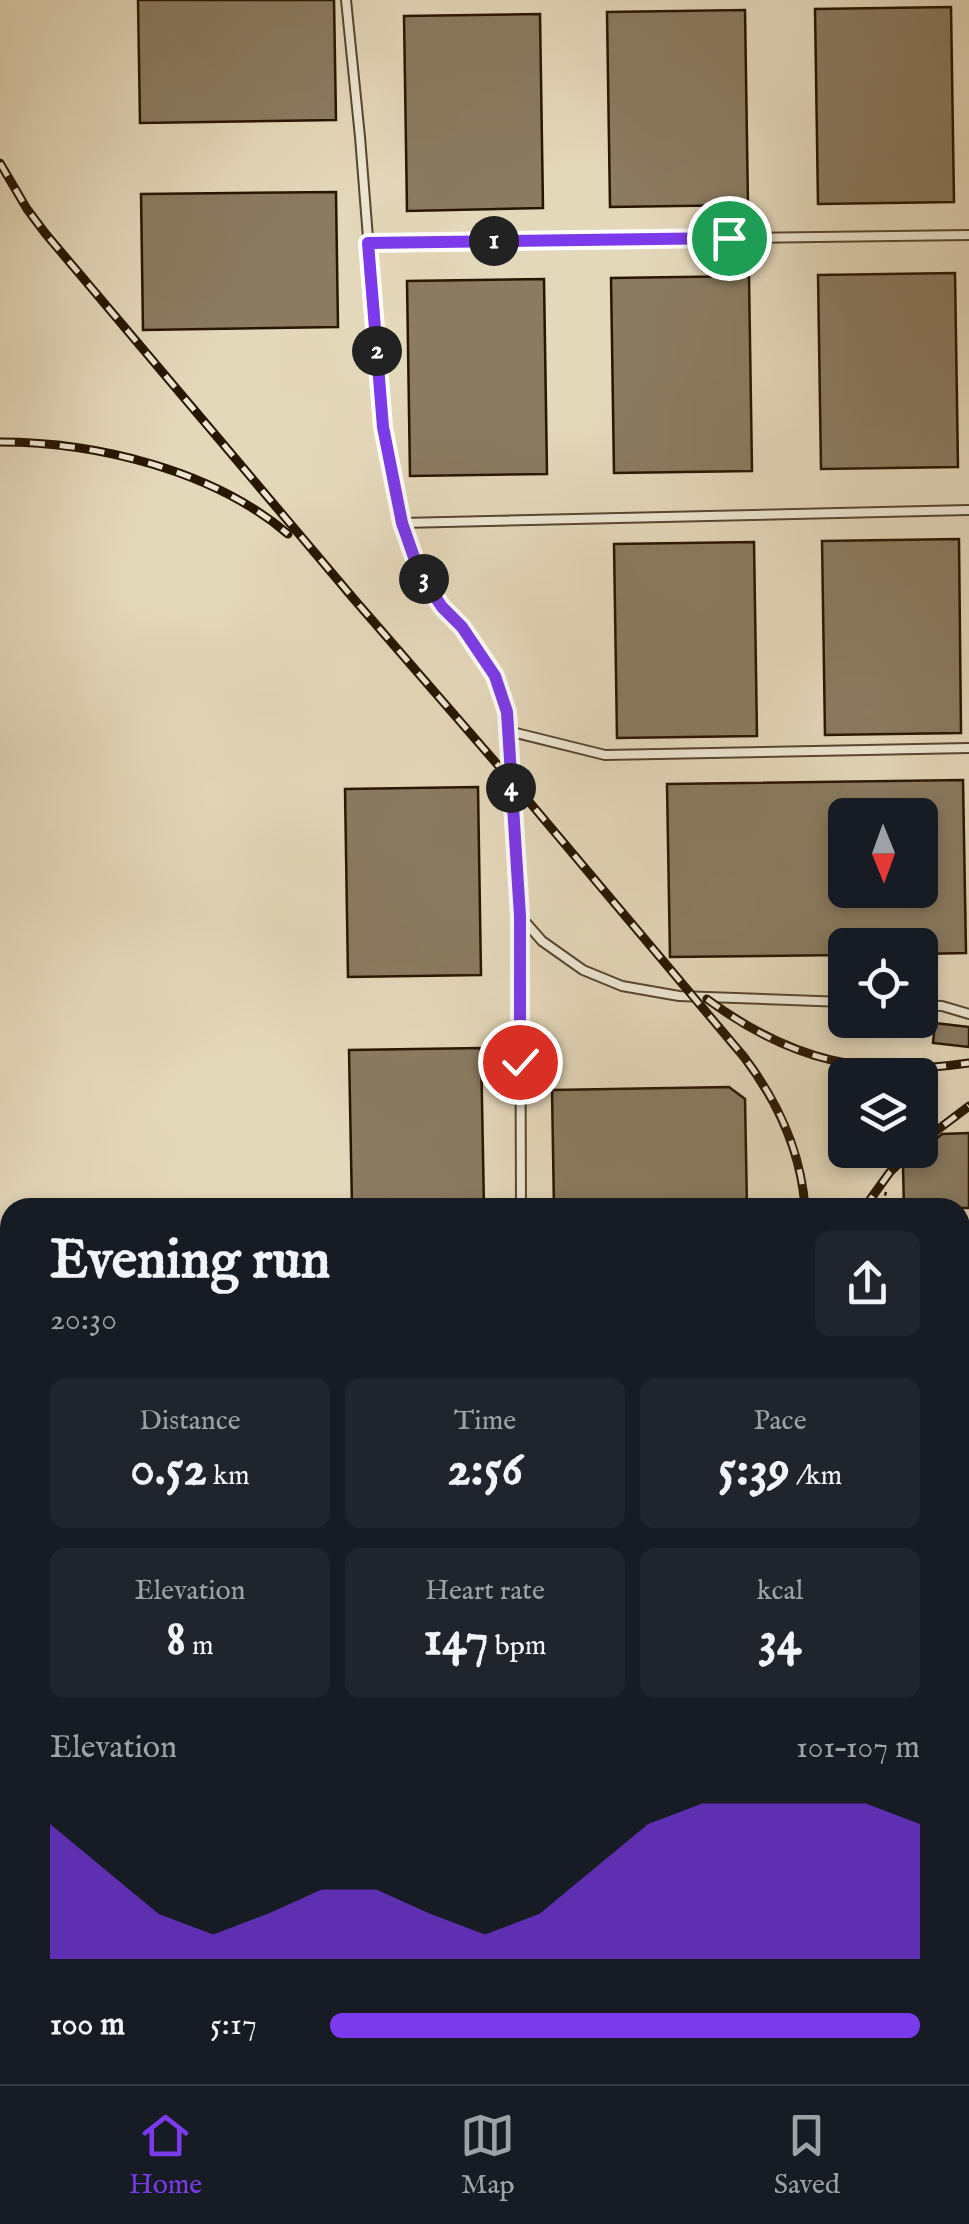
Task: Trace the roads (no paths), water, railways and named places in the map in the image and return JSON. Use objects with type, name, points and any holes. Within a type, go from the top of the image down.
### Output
[{"type":"lane","points":[[346,0],[383,427],[402,523],[428,586],[495,676],[507,712],[520,916],[521,1198]]},
{"type":"lane","points":[[368,243],[969,236]]},
{"type":"lane","points":[[402,523],[969,510]]},
{"type":"lane","points":[[508,731],[605,755],[969,748]]},
{"type":"lane","points":[[520,916],[542,941],[583,970],[622,986],[678,996],[828,1001]]},
{"type":"lane","points":[[938,1006],[969,1014]]},
{"type":"railway","points":[[0,163],[45,233],[744,1057],[786,1128],[804,1198]]},
{"type":"railway","points":[[0,442],[75,447],[152,464],[225,493],[288,534]]},
{"type":"railway","points":[[707,999],[769,1037],[831,1060],[896,1068],[969,1063]]},
{"type":"railway","points":[[938,1129],[969,1106]]},
{"type":"railway","points":[[871,1198],[894,1168]]}]
